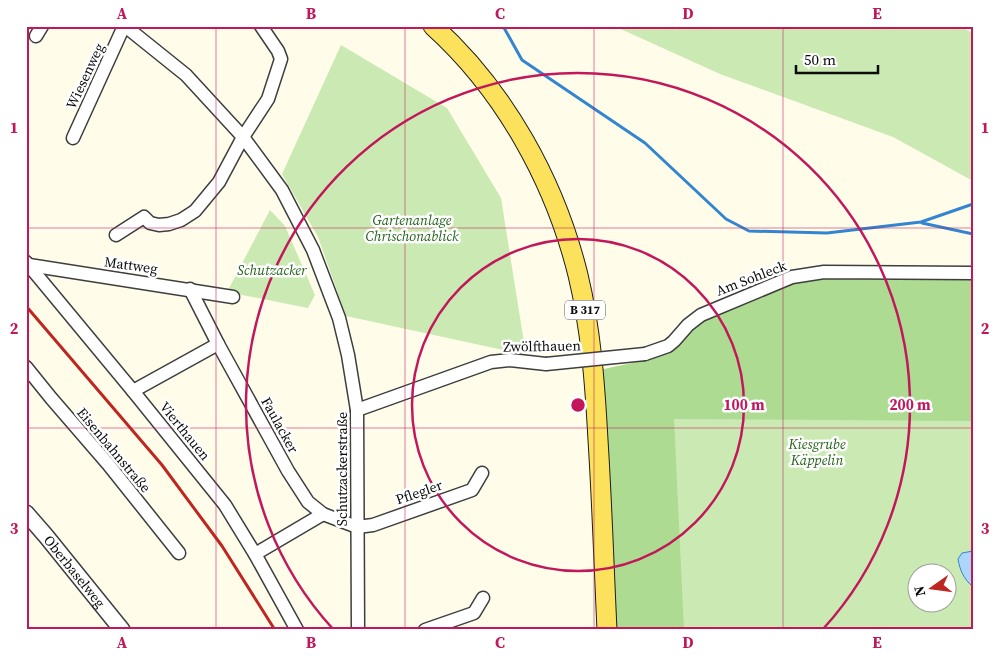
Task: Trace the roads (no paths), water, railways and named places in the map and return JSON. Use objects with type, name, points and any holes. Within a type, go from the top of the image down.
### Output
[{"type":"main road","name":"B 317","points":[[435,29],[483,82],[518,130],[537,164],[568,238],[582,295],[591,353],[600,472],[608,630]]},
{"type":"street","name":"Schutzackerstraße","points":[[124,26],[186,75],[243,137],[282,190],[313,250],[339,318],[348,355],[357,410],[358,630]]},
{"type":"street","name":"Wiesenweg","points":[[73,138],[124,26]]},
{"type":"street","points":[[116,236],[144,217],[150,224],[169,224],[181,220],[196,211],[219,182],[243,137],[268,99],[280,59],[278,51],[261,26]]},
{"type":"street","name":"Mattweg","points":[[28,264],[233,297]]},
{"type":"street","name":"Vierthauen","points":[[28,264],[224,505],[255,554],[297,630]]},
{"type":"street","name":"Am Sohleck","points":[[645,354],[660,350],[674,342],[688,325],[701,315],[792,277],[824,272],[973,273]]},
{"type":"street","name":"Faulacker","points":[[190,289],[288,471],[308,502],[323,514],[357,527]]},
{"type":"street","points":[[133,391],[218,344]]},
{"type":"street","name":"Zwölfthauen","points":[[357,410],[491,362],[510,360],[546,364],[645,354]]},
{"type":"street","name":"Eisenbahnstraße","points":[[26,367],[108,464],[179,553]]},
{"type":"street","name":"Pflegler","points":[[357,527],[373,525],[472,490],[482,473]]},
{"type":"street","name":"Oberbaselweg","points":[[26,513],[117,628]]},
{"type":"street","points":[[255,554],[323,514]]},
{"type":"street","points":[[425,630],[474,613],[482,598]]},
{"type":"water","points":[[973,551],[973,587],[963,574],[958,559],[962,553]]},
{"type":"waterway","points":[[503,26],[522,60],[645,143],[726,219],[749,231],[827,233],[921,222],[973,204]]},
{"type":"waterway","points":[[922,223],[973,234]]},
{"type":"railway","points":[[26,306],[162,465],[222,546],[275,630]]},
{"type":"park label","name":"Gartenanlage Chrischonablick","points":[[412,228]]},
{"type":"park label","name":"Schutzacker","points":[[272,270]]},
{"type":"park label","name":"Kiesgrube Käppelin","points":[[817,452]]}]
